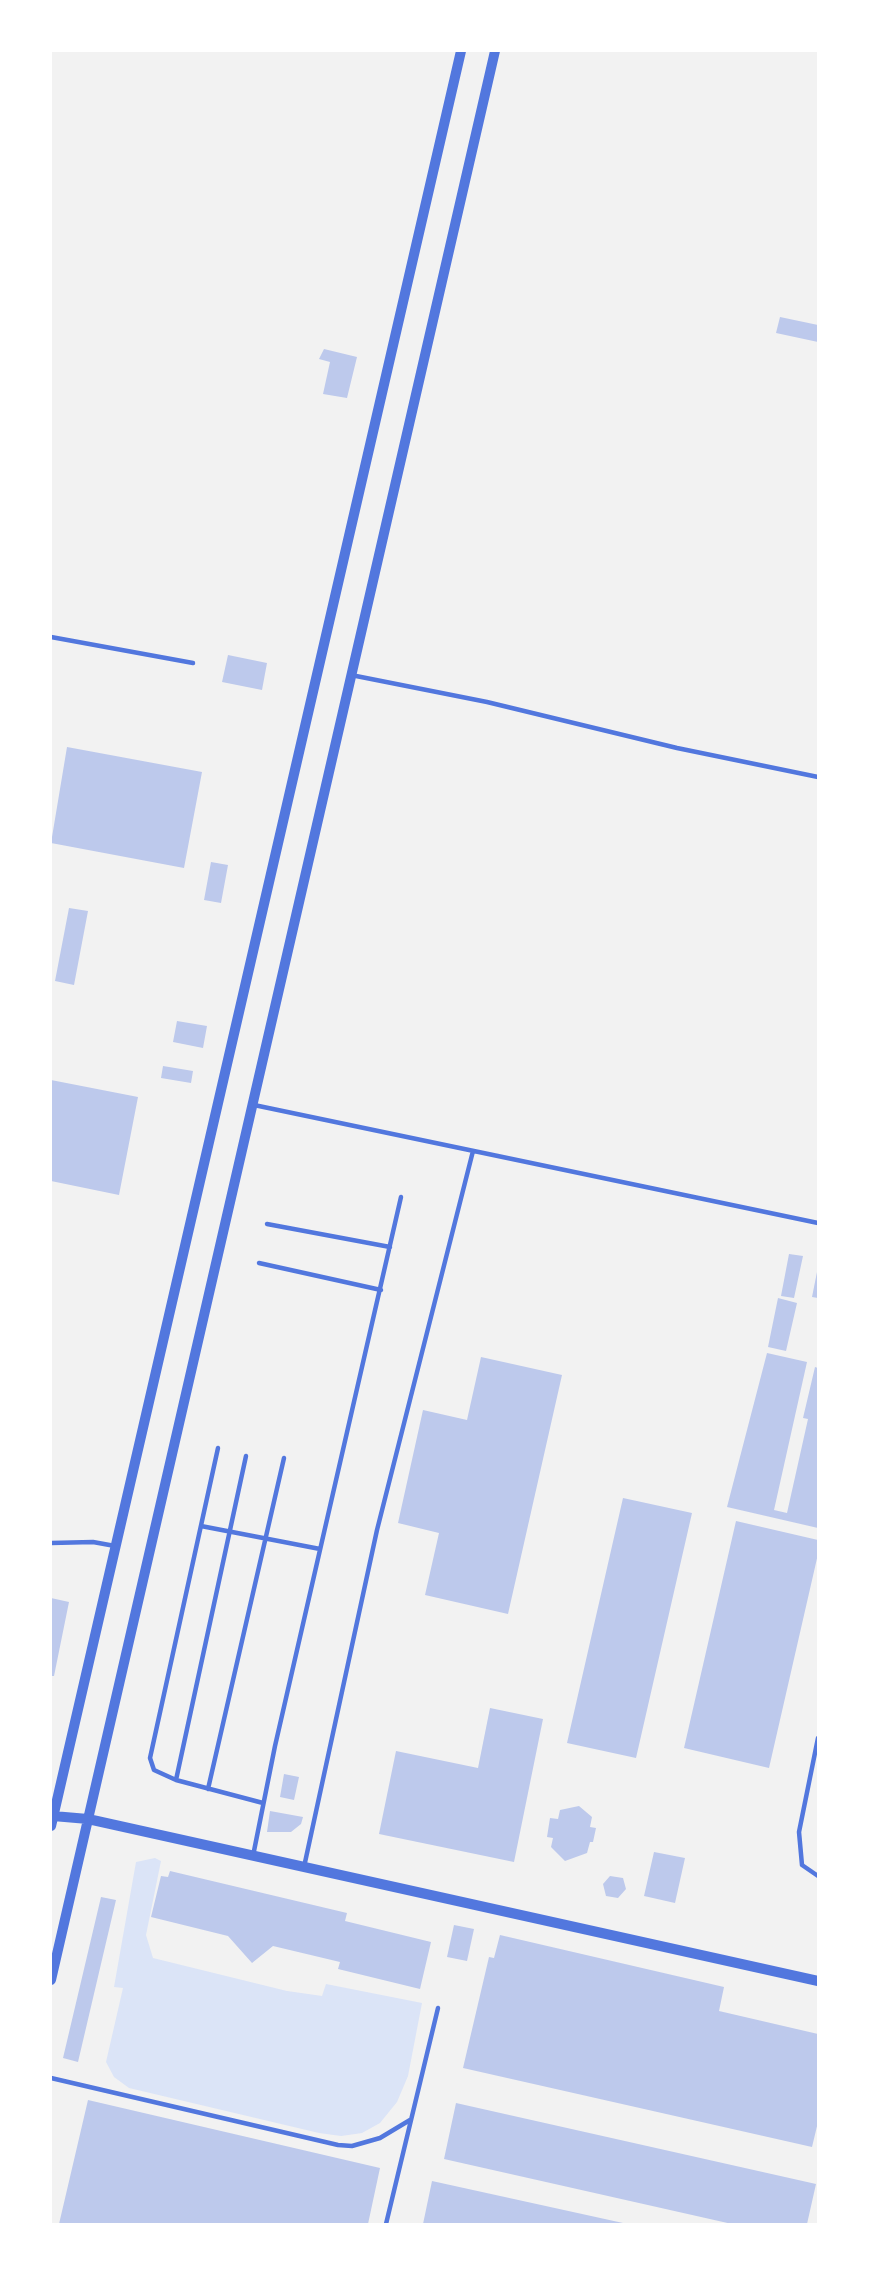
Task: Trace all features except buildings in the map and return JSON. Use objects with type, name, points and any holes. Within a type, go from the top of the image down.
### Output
[{"type":"street","points":[[461,51],[52,1819],[88,1819],[818,1981]]},
{"type":"street","points":[[51,1980],[495,51]]},
{"type":"lane","points":[[51,637],[193,663]]},
{"type":"lane","points":[[351,675],[487,702],[666,745],[818,777]]},
{"type":"lane","points":[[252,1105],[818,1223]]},
{"type":"lane","points":[[304,1867],[377,1530],[473,1151]]},
{"type":"lane","points":[[253,1856],[364,1353],[381,1290],[401,1197]]},
{"type":"lane","points":[[267,1224],[390,1247]]},
{"type":"lane","points":[[259,1263],[381,1290]]},
{"type":"lane","points":[[218,1448],[150,1758],[154,1770],[176,1780],[263,1803]]},
{"type":"lane","points":[[176,1780],[246,1456]]},
{"type":"lane","points":[[208,1789],[284,1458]]},
{"type":"lane","points":[[201,1526],[320,1550]]},
{"type":"lane","points":[[51,1544],[93,1542],[115,1546]]},
{"type":"lane","points":[[818,1738],[799,1832],[802,1865],[818,1876]]},
{"type":"lane","points":[[386,2224],[438,2008]]},
{"type":"lane","points":[[51,2078],[338,2145],[352,2146],[380,2138],[410,2120]]},
{"type":"shaded area","points":[[155,1858],[161,1861],[146,1935],[153,1958],[287,1991],[322,1996],[326,1984],[422,2003],[408,2076],[397,2102],[380,2123],[362,2133],[341,2136],[319,2133],[129,2088],[114,2077],[106,2062],[123,1988],[114,1987],[136,1862]]}]
